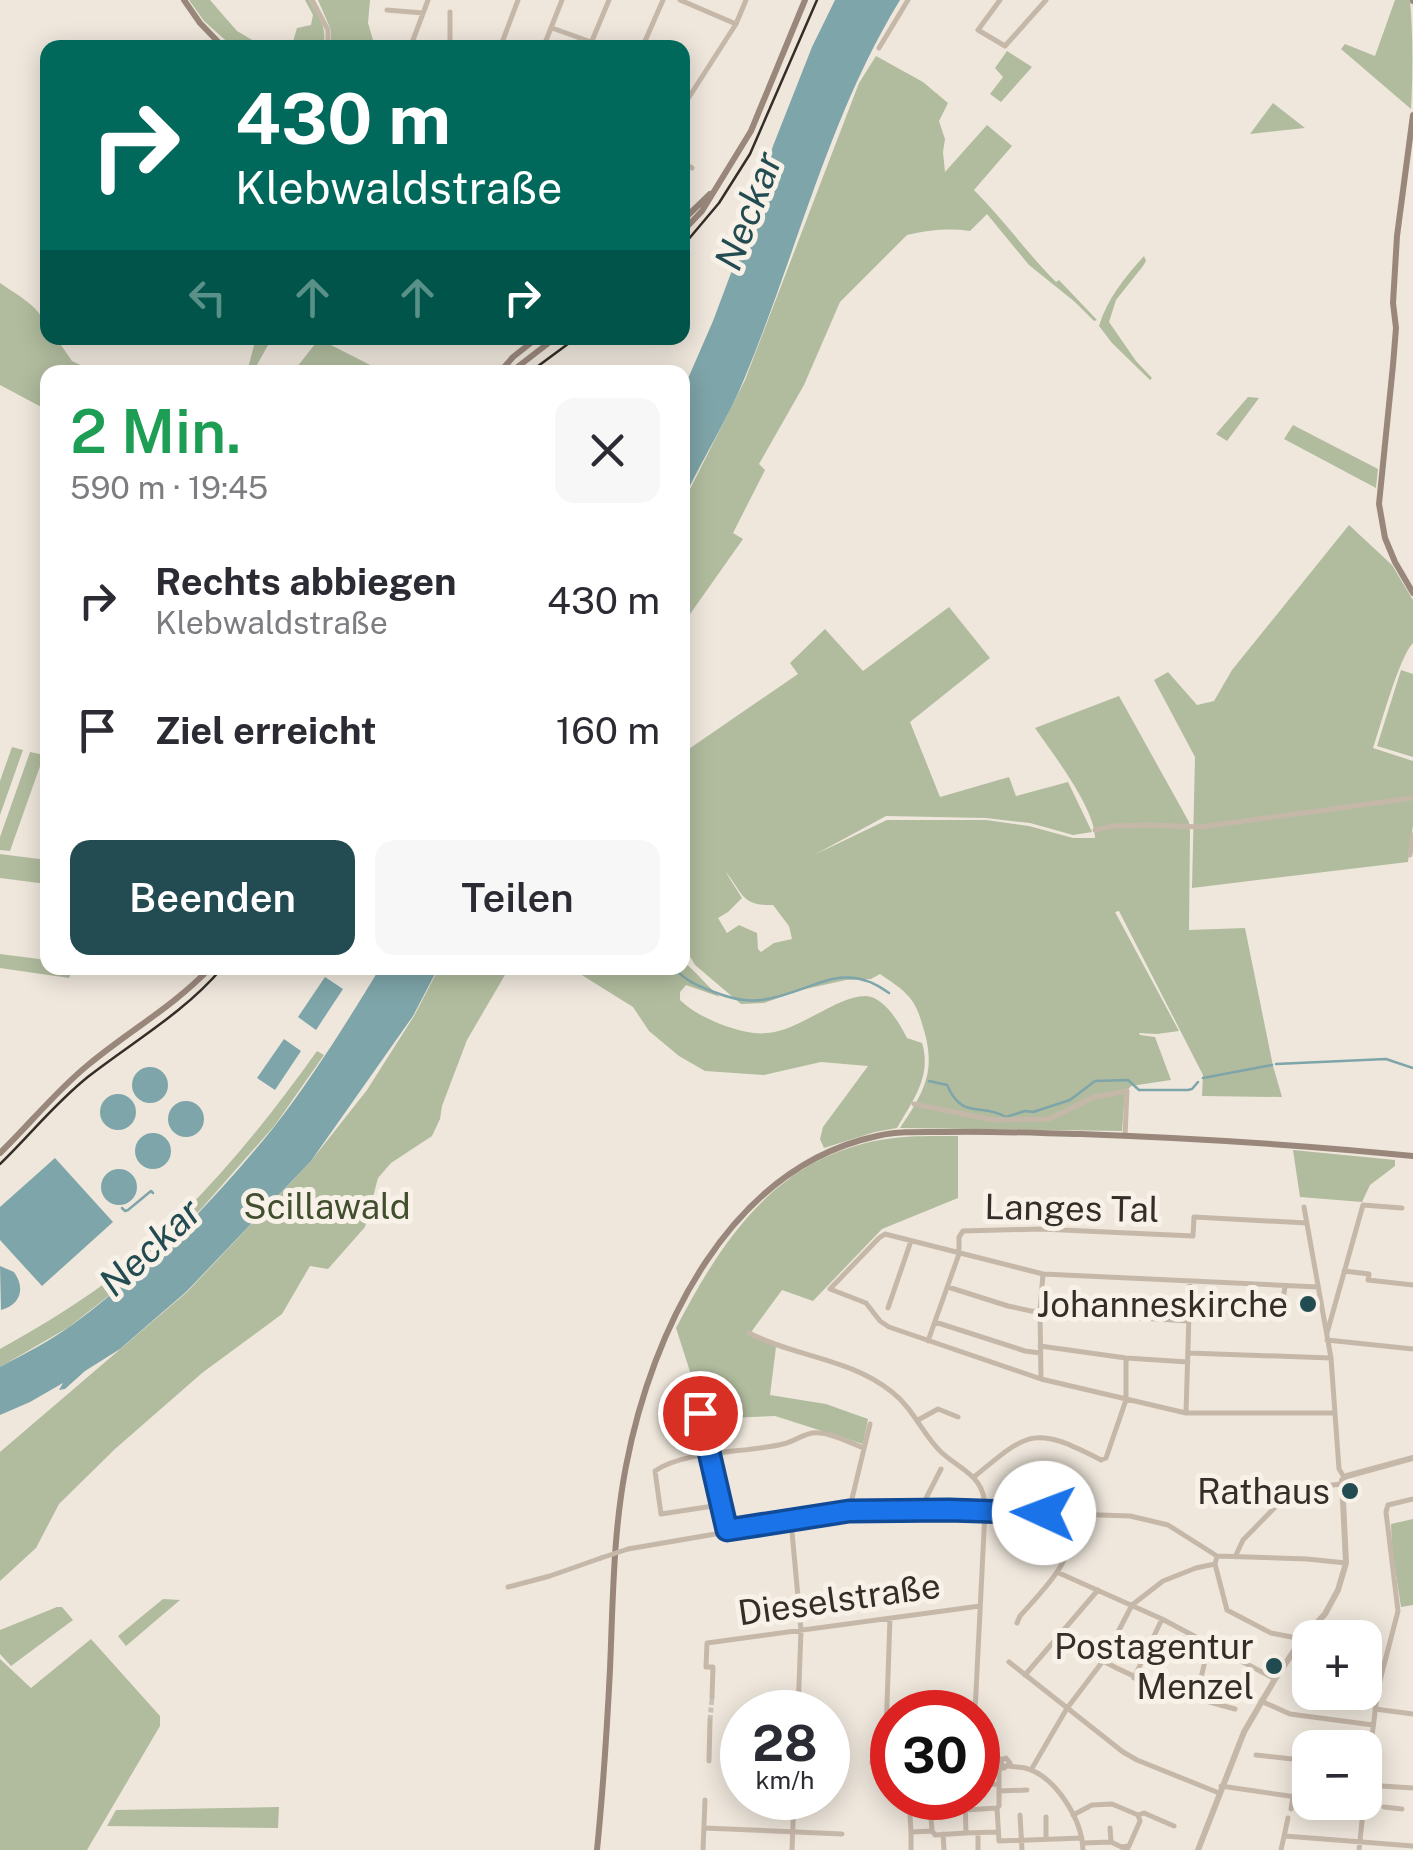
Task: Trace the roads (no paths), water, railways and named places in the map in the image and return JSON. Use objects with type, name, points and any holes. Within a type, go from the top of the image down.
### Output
[{"type":"main road","points":[[184,0],[216,40]]},
{"type":"main road","points":[[690,224],[737,157],[761,112],[805,0]]},
{"type":"main road","points":[[1413,115],[1398,232],[1393,302],[1396,328],[1379,504],[1385,538],[1413,593]]},
{"type":"main road","points":[[690,213],[714,190]]},
{"type":"main road","points":[[506,365],[528,345]]},
{"type":"main road","points":[[520,365],[546,345]]},
{"type":"main road","points":[[0,1153],[88,1065],[169,1006],[202,975]]},
{"type":"main road","points":[[597,1850],[617,1525],[631,1440],[650,1375],[692,1287],[718,1245],[746,1210],[776,1182],[827,1152],[874,1136],[914,1132],[1126,1136],[1413,1156]]},
{"type":"street","points":[[312,0],[328,30],[328,40]]},
{"type":"street","points":[[411,40],[428,0]]},
{"type":"street","points":[[503,40],[518,0]]},
{"type":"street","points":[[547,40],[562,0]]},
{"type":"street","points":[[593,40],[609,0]]},
{"type":"street","points":[[646,40],[663,0]]},
{"type":"street","points":[[680,0],[736,24]]},
{"type":"street","points":[[690,96],[736,24],[746,0]]},
{"type":"street","points":[[879,48],[908,0]]},
{"type":"street","points":[[1000,0],[978,30],[1001,46],[1007,46],[1046,0]]},
{"type":"street","points":[[388,10],[423,13]]},
{"type":"street","points":[[450,12],[450,40]]},
{"type":"street","points":[[552,28],[581,40]]},
{"type":"street","points":[[1096,830],[1112,826],[1200,827],[1413,798]]},
{"type":"street","points":[[1410,855],[1413,835]]},
{"type":"street","points":[[914,1104],[994,1120],[1049,1120],[1094,1097],[1127,1091],[1126,1136]]},
{"type":"street","points":[[1327,1338],[1363,1205],[1402,1208]]},
{"type":"street","points":[[1304,1207],[1331,1358],[1346,1563],[1334,1600],[1319,1620]]},
{"type":"street","name":"Langes Tal","points":[[960,1254],[960,1234],[970,1231],[1041,1229],[1192,1236],[1194,1218],[1307,1222]]},
{"type":"street","points":[[1318,1288],[1043,1274],[886,1234],[830,1289],[866,1303],[880,1322],[889,1327],[1041,1379],[1126,1400],[1186,1413],[1335,1413]]},
{"type":"street","points":[[888,1308],[911,1241]]},
{"type":"street","points":[[928,1341],[960,1254]]},
{"type":"street","points":[[1344,1271],[1368,1274],[1368,1280],[1413,1285]]},
{"type":"street","points":[[1041,1379],[1043,1274]]},
{"type":"street","points":[[1186,1413],[1190,1281]]},
{"type":"street","points":[[1189,1311],[1282,1315],[1285,1286]]},
{"type":"street","points":[[948,1287],[1008,1306],[1188,1321]]},
{"type":"street","points":[[935,1322],[1024,1351],[1040,1349],[1188,1362]]},
{"type":"street","points":[[749,1333],[834,1362],[892,1391],[942,1453],[974,1478],[984,1494],[985,1511],[976,1690]]},
{"type":"street","points":[[1327,1338],[1413,1349]]},
{"type":"street","points":[[1188,1353],[1331,1358]]},
{"type":"street","points":[[974,1478],[1006,1450],[1038,1437],[1059,1439],[1105,1460],[1126,1400],[1126,1358]]},
{"type":"street","points":[[918,1420],[938,1409],[958,1417]]},
{"type":"street","points":[[700,1413],[727,1530]]},
{"type":"street","points":[[849,1511],[870,1424]]},
{"type":"street","points":[[720,1505],[661,1514],[655,1470],[709,1454],[786,1444],[808,1433],[821,1432],[864,1448]]},
{"type":"street","points":[[1235,1557],[1243,1540],[1286,1496],[1413,1458]]},
{"type":"street","points":[[920,1510],[942,1469]]},
{"type":"street","points":[[1382,1673],[1398,1611],[1388,1505],[1413,1498]]},
{"type":"street","points":[[508,1587],[628,1548],[849,1511],[1130,1516],[1156,1521],[1183,1533],[1218,1556],[1346,1563]]},
{"type":"street","points":[[1017,1623],[1059,1573],[1072,1545],[1078,1514]]},
{"type":"street","points":[[791,1521],[801,1630],[799,1690]]},
{"type":"street","points":[[1218,1556],[1214,1564],[1226,1610],[1271,1633],[1292,1637]]},
{"type":"street","points":[[1030,1770],[1103,1660],[1132,1605],[1163,1581],[1214,1564]]},
{"type":"street","points":[[1059,1573],[1162,1619],[1275,1679]]},
{"type":"street","points":[[1026,1675],[1098,1590]]},
{"type":"street","name":"Dieselstraße","points":[[712,1698],[713,1667],[706,1667],[707,1643],[980,1606]]},
{"type":"street","points":[[887,1690],[890,1618]]},
{"type":"street","points":[[1134,1678],[1162,1619]]},
{"type":"street","points":[[1196,1699],[1209,1643]]},
{"type":"street","points":[[1198,1850],[1244,1732],[1292,1654]]},
{"type":"street","points":[[1103,1660],[1134,1678],[1235,1709]]},
{"type":"street","points":[[1009,1662],[1137,1760],[1220,1790],[1292,1797]]},
{"type":"street","points":[[1261,1701],[1290,1714],[1373,1725]]},
{"type":"street","points":[[1372,1730],[1375,1710]]},
{"type":"street","points":[[1382,1710],[1413,1714]]},
{"type":"street","points":[[709,1761],[710,1720]]},
{"type":"street","points":[[1256,1755],[1292,1759]]},
{"type":"street","points":[[1000,1763],[1030,1770],[1050,1784],[1072,1815],[1083,1844]]},
{"type":"street","points":[[1000,1770],[1004,1764]]},
{"type":"street","points":[[1382,1786],[1413,1788]]},
{"type":"street","points":[[1000,1788],[1027,1790]]},
{"type":"street","points":[[703,1850],[705,1800]]},
{"type":"street","points":[[1290,1809],[1292,1801]]},
{"type":"street","points":[[1105,1804],[1106,1815]]},
{"type":"street","points":[[1072,1815],[1092,1805],[1112,1804],[1174,1826]]},
{"type":"street","points":[[1384,1807],[1402,1809]]},
{"type":"street","points":[[1020,1814],[1022,1850]]},
{"type":"street","points":[[998,1820],[999,1841],[1111,1842],[1124,1848],[1129,1846],[1140,1821],[1138,1815]]},
{"type":"street","points":[[1046,1818],[1046,1839]]},
{"type":"street","points":[[1281,1850],[1288,1818]]},
{"type":"street","points":[[792,1850],[793,1820]]},
{"type":"street","points":[[911,1820],[911,1850]]},
{"type":"street","points":[[931,1820],[935,1835],[998,1832]]},
{"type":"street","points":[[965,1820],[966,1833]]},
{"type":"street","points":[[1359,1847],[1362,1820]]},
{"type":"street","points":[[704,1828],[842,1834]]},
{"type":"street","points":[[1110,1828],[1111,1842]]},
{"type":"street","points":[[911,1832],[932,1831]]},
{"type":"street","points":[[978,1833],[978,1850]]},
{"type":"street","points":[[943,1834],[944,1850]]},
{"type":"street","points":[[1284,1836],[1359,1847],[1413,1846]]},
{"type":"water","points":[[835,0],[900,0],[853,90],[764,330],[738,393],[690,486],[690,374],[749,225],[773,146]]},
{"type":"water","points":[[376,975],[434,975],[413,1016],[311,1161],[187,1291],[120,1349],[65,1389],[59,1390],[63,1383],[0,1415],[0,1367],[72,1325],[154,1257],[251,1154],[329,1049]]},
{"type":"water","points":[[325,977],[343,989],[316,1030],[298,1017]]},
{"type":"water","points":[[284,1039],[301,1051],[275,1090],[257,1078]]},
{"type":"water","points":[[150,1067],[163,1072],[168,1085],[163,1098],[150,1103],[137,1098],[132,1085],[137,1072]]},
{"type":"water","points":[[118,1094],[131,1099],[136,1112],[131,1125],[118,1130],[105,1125],[100,1112],[105,1099]]},
{"type":"water","points":[[186,1101],[199,1106],[204,1119],[199,1132],[186,1137],[173,1132],[168,1119],[173,1106]]},
{"type":"water","points":[[153,1133],[166,1138],[171,1151],[166,1164],[153,1169],[140,1164],[135,1151],[140,1138]]},
{"type":"water","points":[[55,1158],[113,1222],[42,1286],[0,1240],[0,1207]]},
{"type":"water","points":[[119,1169],[131,1175],[137,1187],[131,1199],[119,1205],[107,1199],[101,1187],[107,1175]]},
{"type":"water","points":[[0,1266],[14,1272],[20,1290],[17,1300],[1,1310]]},
{"type":"waterway","points":[[682,975],[697,985],[743,1000],[779,996],[841,978],[856,978],[889,993]]},
{"type":"waterway","points":[[1276,1064],[1386,1059],[1413,1068]]},
{"type":"waterway","points":[[1203,1078],[1272,1065]]},
{"type":"waterway","points":[[929,1081],[947,1085],[966,1107],[1006,1117],[1070,1100],[1095,1081],[1128,1080],[1139,1090],[1188,1090],[1198,1082]]},
{"type":"waterway","name":"Neckar","points":[[122,1208],[128,1210],[153,1193]]},
{"type":"tunnel","points":[[710,1720],[712,1698]]},
{"type":"tram line","points":[[690,237],[719,203],[750,154],[817,0]]},
{"type":"tram line","points":[[539,365],[567,345]]},
{"type":"tram line","points":[[0,1164],[77,1086],[176,1012],[216,975]]},
{"type":"place","name":"Johanneskirche","points":[[1308,1304]]},
{"type":"place","name":"Rathaus","points":[[1350,1491]]},
{"type":"place","name":"Postagentur Menzel","points":[[1274,1666]]},
{"type":"park label","name":"Scillawald","points":[[327,1206]]}]
